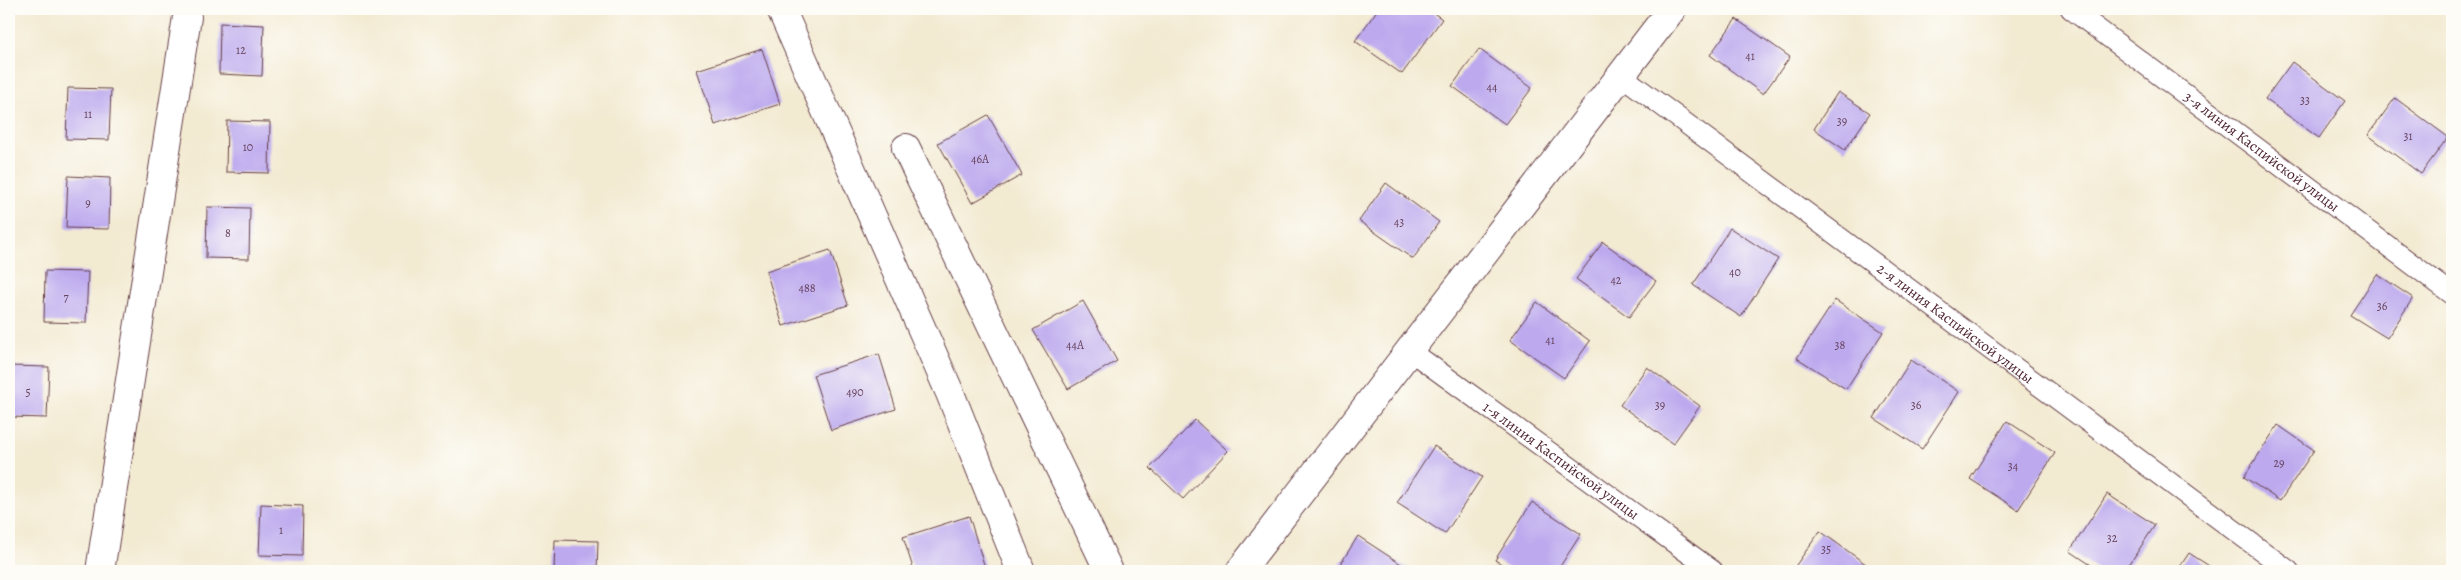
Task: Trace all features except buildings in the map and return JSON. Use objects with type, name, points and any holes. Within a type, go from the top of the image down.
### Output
[{"type":"street","points":[[781,9],[950,393],[1020,571]]},
{"type":"street","points":[[1240,571],[1672,9]]},
{"type":"street","points":[[100,571],[186,17]]},
{"type":"street","points":[[906,148],[1109,571]]},
{"type":"lane","name":"3-я линия Каспийской улицы","points":[[2071,9],[2452,294]]},
{"type":"lane","name":"2-я линия Каспийской улицы","points":[[1622,76],[2289,571]]},
{"type":"lane","name":"1-я линия Каспийской улицы","points":[[1409,350],[1713,571]]}]
